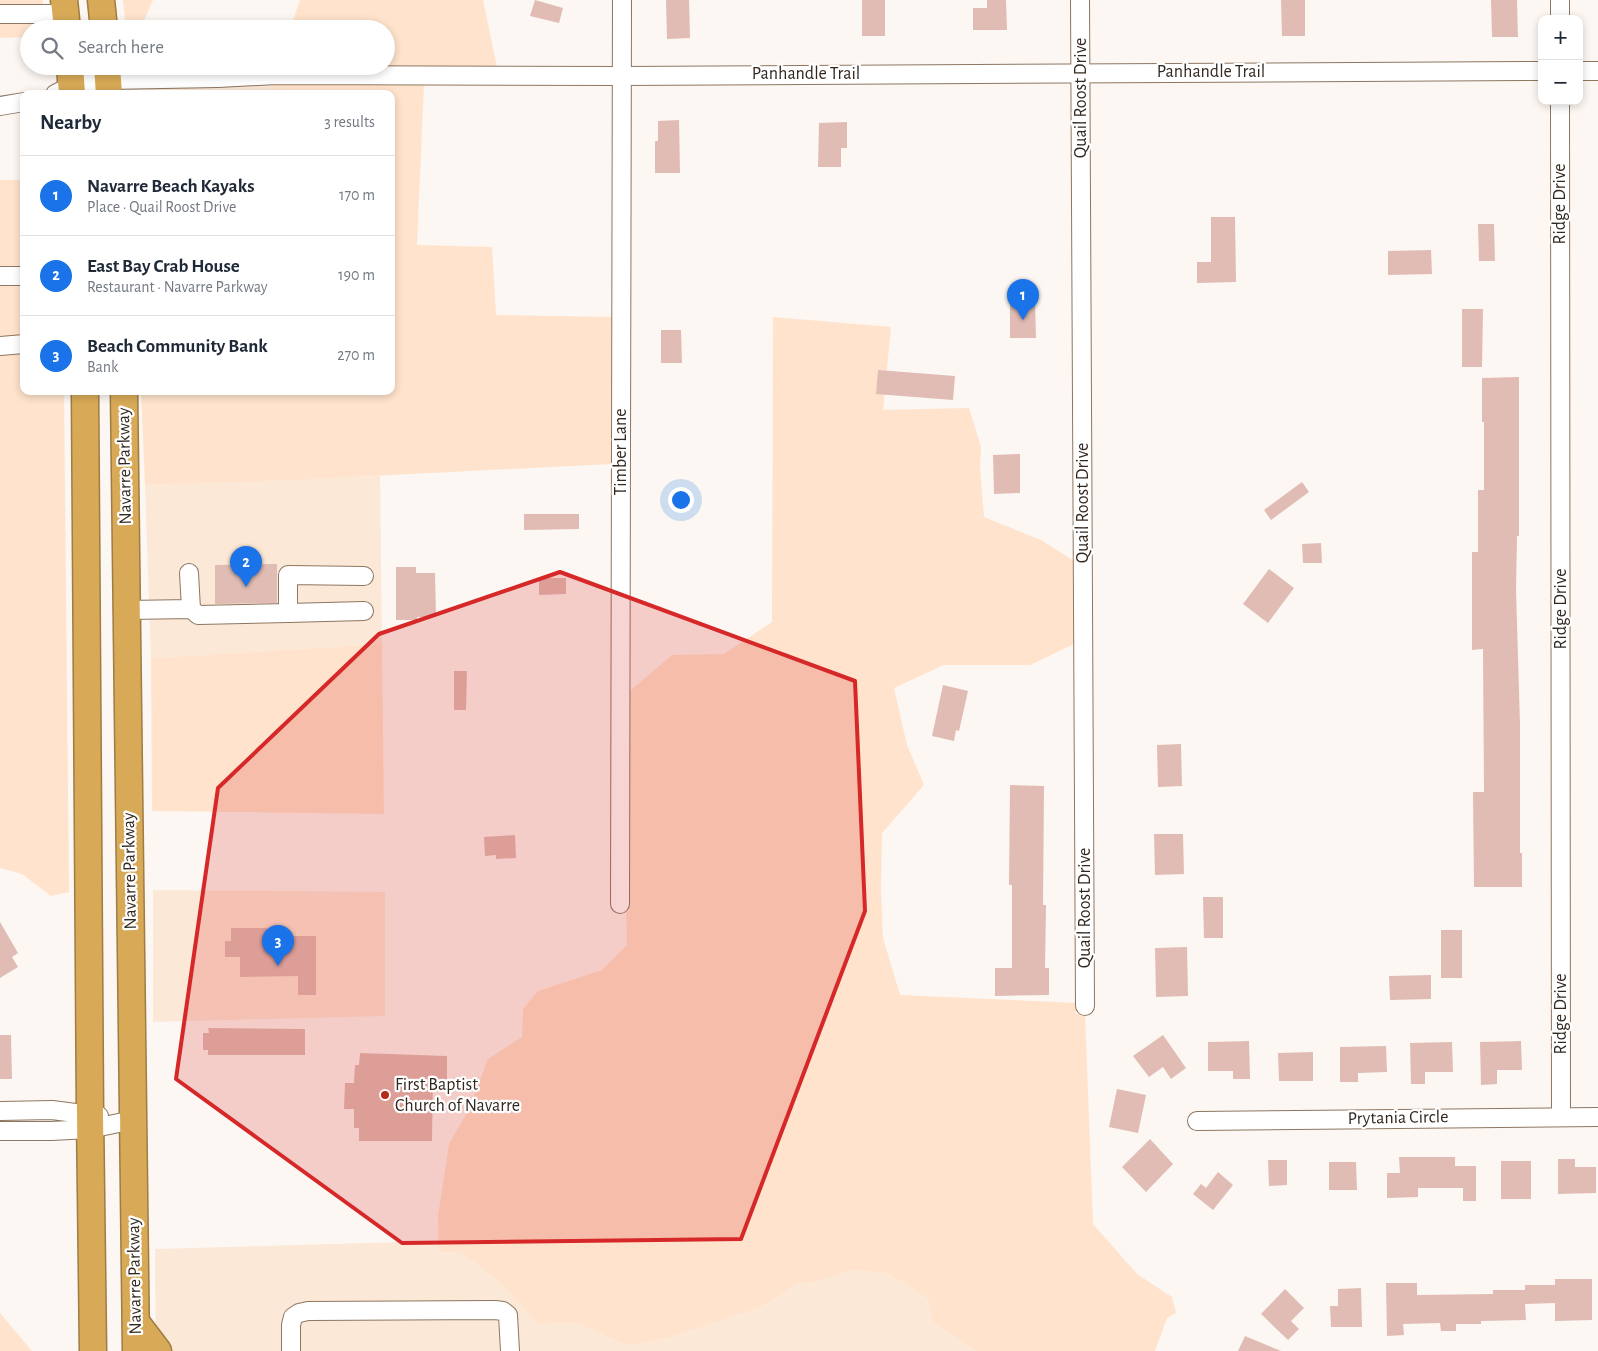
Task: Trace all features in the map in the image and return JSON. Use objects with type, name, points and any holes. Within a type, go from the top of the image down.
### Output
[{"type":"highway","points":[[101,0],[103,20]]},
{"type":"highway","points":[[85,395],[93,1351]]},
{"type":"highway","name":"Navarre Parkway","points":[[124,395],[136,1351]]},
{"type":"highway","points":[[136,1322],[158,1351]]},
{"type":"street","name":"Timber Lane","points":[[620,904],[622,0]]},
{"type":"street","name":"Quail Roost Drive","points":[[1080,0],[1085,1006]]},
{"type":"street","points":[[1560,0],[1560,15]]},
{"type":"street","points":[[0,14],[66,14]]},
{"type":"street","name":"Panhandle Trail","points":[[67,85],[108,80],[178,86],[276,75],[622,76],[1080,72],[1538,71]]},
{"type":"street","points":[[1583,71],[1598,71]]},
{"type":"street","points":[[0,106],[20,103]]},
{"type":"street","name":"Ridge Drive","points":[[1560,105],[1561,1117]]},
{"type":"street","points":[[0,276],[20,276]]},
{"type":"street","points":[[0,346],[20,344]]},
{"type":"street","points":[[189,573],[191,609]]},
{"type":"street","points":[[288,614],[288,575],[364,576]]},
{"type":"street","points":[[126,610],[191,609],[198,615],[364,612]]},
{"type":"street","points":[[0,1111],[52,1110],[90,1122]]},
{"type":"street","name":"Prytania Circle","points":[[1198,1120],[1598,1117]]},
{"type":"street","points":[[0,1130],[51,1131],[90,1122],[133,1120]]},
{"type":"street","points":[[291,1351],[291,1325],[293,1317],[308,1311],[485,1310],[503,1311],[508,1315],[510,1351]]},
{"type":"highlighted area","points":[[560,572],[855,681],[865,911],[741,1239],[402,1243],[176,1079],[218,788],[379,634]]},
{"type":"shaded area","points":[[0,0],[43,0],[43,6],[0,6]]},
{"type":"shaded area","points":[[123,0],[153,0],[144,20],[125,20]]},
{"type":"shaded area","points":[[300,0],[483,0],[497,67],[395,67],[395,20],[293,20]]},
{"type":"shaded area","points":[[0,22],[20,22],[20,37],[0,38]]},
{"type":"shaded area","points":[[274,82],[274,90],[129,90],[129,88]]},
{"type":"shaded area","points":[[274,82],[424,83],[417,245],[492,247],[496,315],[612,317],[612,464],[292,480],[145,485],[141,395],[395,395],[395,90],[274,90]]},
{"type":"shaded area","points":[[0,180],[20,180],[20,337],[0,338]]},
{"type":"shaded area","points":[[773,317],[891,327],[883,410],[969,408],[981,447],[980,467],[984,517],[1041,540],[1074,561],[1074,644],[1030,665],[944,665],[894,688],[907,745],[924,785],[882,833],[881,891],[883,938],[900,995],[1076,1003],[1076,1014],[1085,1014],[1093,1224],[1137,1274],[1172,1297],[1176,1313],[1167,1318],[1155,1351],[976,1351],[933,1322],[928,1300],[911,1287],[886,1273],[853,1270],[820,1281],[797,1284],[763,1306],[711,1324],[667,1338],[628,1346],[577,1323],[538,1324],[500,1282],[461,1253],[439,1252],[438,1216],[449,1144],[469,1109],[488,1059],[522,1037],[523,1009],[538,991],[602,970],[627,945],[626,912],[629,911],[630,691],[672,655],[724,654],[772,622]]},
{"type":"shaded area","points":[[20,352],[20,395],[64,395],[69,892],[51,896],[22,874],[0,868],[0,354]]},
{"type":"shaded area","points":[[380,476],[382,644],[151,658],[145,485]]},
{"type":"shaded area","points":[[382,644],[384,814],[152,811],[151,658]]},
{"type":"shaded area","points":[[153,890],[385,892],[385,1016],[153,1022]]},
{"type":"shaded area","points":[[439,1241],[439,1252],[461,1253],[500,1282],[538,1324],[577,1323],[628,1346],[667,1338],[711,1324],[763,1306],[797,1284],[820,1281],[853,1270],[886,1273],[911,1287],[928,1300],[933,1322],[976,1351],[156,1351],[155,1249]]},
{"type":"shaded area","points":[[0,1313],[32,1351],[0,1351]]},
{"type":"building","points":[[535,0],[563,8],[559,23],[530,16]]},
{"type":"building","points":[[666,0],[689,0],[690,38],[667,39]]},
{"type":"building","points":[[862,0],[885,0],[885,36],[862,36]]},
{"type":"building","points":[[987,0],[1006,0],[1007,30],[973,30],[973,8],[987,8]]},
{"type":"building","points":[[1281,0],[1305,0],[1305,36],[1282,36]]},
{"type":"building","points":[[1491,0],[1517,0],[1518,37],[1492,37]]},
{"type":"building","points":[[679,120],[680,173],[655,173],[655,141],[658,141],[658,121]]},
{"type":"building","points":[[847,122],[847,148],[841,148],[841,167],[818,167],[819,123]]},
{"type":"building","points":[[1211,217],[1235,217],[1236,282],[1197,283],[1197,262],[1211,262]]},
{"type":"building","points":[[1478,224],[1494,224],[1495,261],[1479,261]]},
{"type":"building","points":[[1431,250],[1432,274],[1388,275],[1388,251]]},
{"type":"building","points":[[1010,301],[1035,301],[1036,338],[1010,338]]},
{"type":"building","points":[[1462,309],[1483,309],[1482,367],[1462,367]]},
{"type":"building","points":[[661,330],[681,330],[682,363],[661,363]]},
{"type":"building","points":[[878,370],[955,376],[953,400],[876,394]]},
{"type":"building","points":[[1519,377],[1519,536],[1517,536],[1516,590],[1522,887],[1474,887],[1473,792],[1484,792],[1483,649],[1472,650],[1472,552],[1478,552],[1478,490],[1484,490],[1482,378]]},
{"type":"building","points":[[1020,454],[1020,493],[994,494],[993,455]]},
{"type":"building","points":[[1302,482],[1309,492],[1271,520],[1264,510]]},
{"type":"building","points":[[524,514],[579,514],[579,529],[524,530]]},
{"type":"building","points":[[1321,543],[1322,563],[1303,563],[1302,544]]},
{"type":"building","points":[[277,564],[277,603],[215,604],[215,565]]},
{"type":"building","points":[[396,567],[416,567],[416,573],[435,573],[436,617],[417,617],[417,620],[396,620]]},
{"type":"building","points":[[1269,569],[1294,588],[1268,623],[1243,604]]},
{"type":"building","points":[[539,578],[566,578],[566,594],[539,595]]},
{"type":"building","points":[[454,671],[467,671],[466,710],[454,710]]},
{"type":"building","points":[[943,685],[968,691],[959,731],[956,730],[954,741],[932,736]]},
{"type":"building","points":[[1181,744],[1182,786],[1158,787],[1157,745]]},
{"type":"building","points":[[1010,785],[1044,786],[1043,905],[1046,905],[1045,968],[1049,968],[1049,995],[995,996],[995,968],[1012,968],[1012,885],[1009,885]]},
{"type":"building","points":[[1154,834],[1183,834],[1184,874],[1155,875]]},
{"type":"building","points":[[515,835],[516,858],[496,859],[496,855],[485,856],[484,837]]},
{"type":"building","points":[[1203,897],[1223,897],[1223,938],[1204,938]]},
{"type":"building","points":[[0,922],[18,953],[12,957],[18,967],[0,978]]},
{"type":"building","points":[[231,928],[267,928],[267,933],[289,933],[289,936],[316,936],[316,995],[298,995],[298,976],[240,977],[240,957],[225,957],[225,941],[231,941]]},
{"type":"building","points":[[1441,930],[1462,930],[1462,978],[1441,978]]},
{"type":"building","points":[[1187,947],[1188,996],[1156,997],[1155,948]]},
{"type":"building","points":[[1431,975],[1431,999],[1390,1000],[1389,976]]},
{"type":"building","points":[[208,1028],[305,1029],[305,1055],[208,1055],[208,1050],[203,1050],[203,1033],[209,1033]]},
{"type":"building","points":[[0,1035],[11,1035],[12,1079],[0,1079]]},
{"type":"building","points":[[1163,1035],[1186,1068],[1171,1079],[1163,1067],[1149,1077],[1133,1056]]},
{"type":"building","points":[[1249,1041],[1250,1079],[1233,1079],[1233,1071],[1208,1071],[1208,1042]]},
{"type":"building","points":[[1521,1041],[1522,1070],[1497,1070],[1497,1084],[1481,1085],[1480,1042]]},
{"type":"building","points":[[1452,1042],[1453,1072],[1425,1072],[1425,1084],[1411,1084],[1410,1043]]},
{"type":"building","points":[[1386,1046],[1387,1072],[1358,1073],[1358,1082],[1340,1082],[1340,1047]]},
{"type":"building","points":[[1313,1052],[1313,1081],[1279,1081],[1278,1053]]},
{"type":"building","points":[[360,1053],[447,1056],[447,1079],[433,1079],[432,1141],[359,1141],[359,1128],[354,1128],[354,1109],[344,1109],[345,1083],[354,1083],[355,1065],[359,1065]]},
{"type":"building","points":[[1117,1089],[1146,1095],[1138,1133],[1109,1127]]},
{"type":"building","points":[[1150,1139],[1173,1164],[1146,1192],[1122,1167]]},
{"type":"building","points":[[1399,1157],[1455,1157],[1455,1166],[1476,1166],[1476,1201],[1463,1201],[1463,1188],[1418,1188],[1418,1197],[1387,1198],[1387,1173],[1400,1173]]},
{"type":"building","points":[[1558,1159],[1575,1159],[1575,1167],[1596,1167],[1596,1193],[1558,1194]]},
{"type":"building","points":[[1268,1160],[1287,1160],[1287,1185],[1269,1186]]},
{"type":"building","points":[[1501,1161],[1531,1161],[1531,1199],[1501,1199]]},
{"type":"building","points":[[1329,1162],[1356,1162],[1357,1190],[1329,1190]]},
{"type":"building","points":[[1218,1172],[1233,1185],[1213,1210],[1193,1194],[1201,1184],[1206,1188]]},
{"type":"building","points":[[1555,1279],[1592,1279],[1592,1320],[1555,1321],[1555,1303],[1525,1304],[1526,1320],[1481,1321],[1481,1324],[1456,1324],[1456,1331],[1441,1331],[1440,1323],[1403,1324],[1404,1335],[1387,1336],[1386,1283],[1417,1283],[1417,1295],[1493,1294],[1493,1290],[1525,1290],[1525,1285],[1555,1285]]},
{"type":"building","points":[[1361,1288],[1362,1327],[1331,1327],[1330,1306],[1338,1306],[1338,1289]]},
{"type":"building","points":[[1285,1289],[1304,1308],[1291,1321],[1299,1329],[1288,1340],[1261,1314]]},
{"type":"building","points":[[1245,1336],[1281,1351],[1238,1351]]},
{"type":"place","name":"Navarre Beach Kayaks","points":[[1023,320]]},
{"type":"place","name":"East Bay Crab House","points":[[246,587]]},
{"type":"place","name":"Beach Community Bank","points":[[278,966]]},
{"type":"place","name":"First Baptist Church of Navarre","points":[[385,1095]]}]
